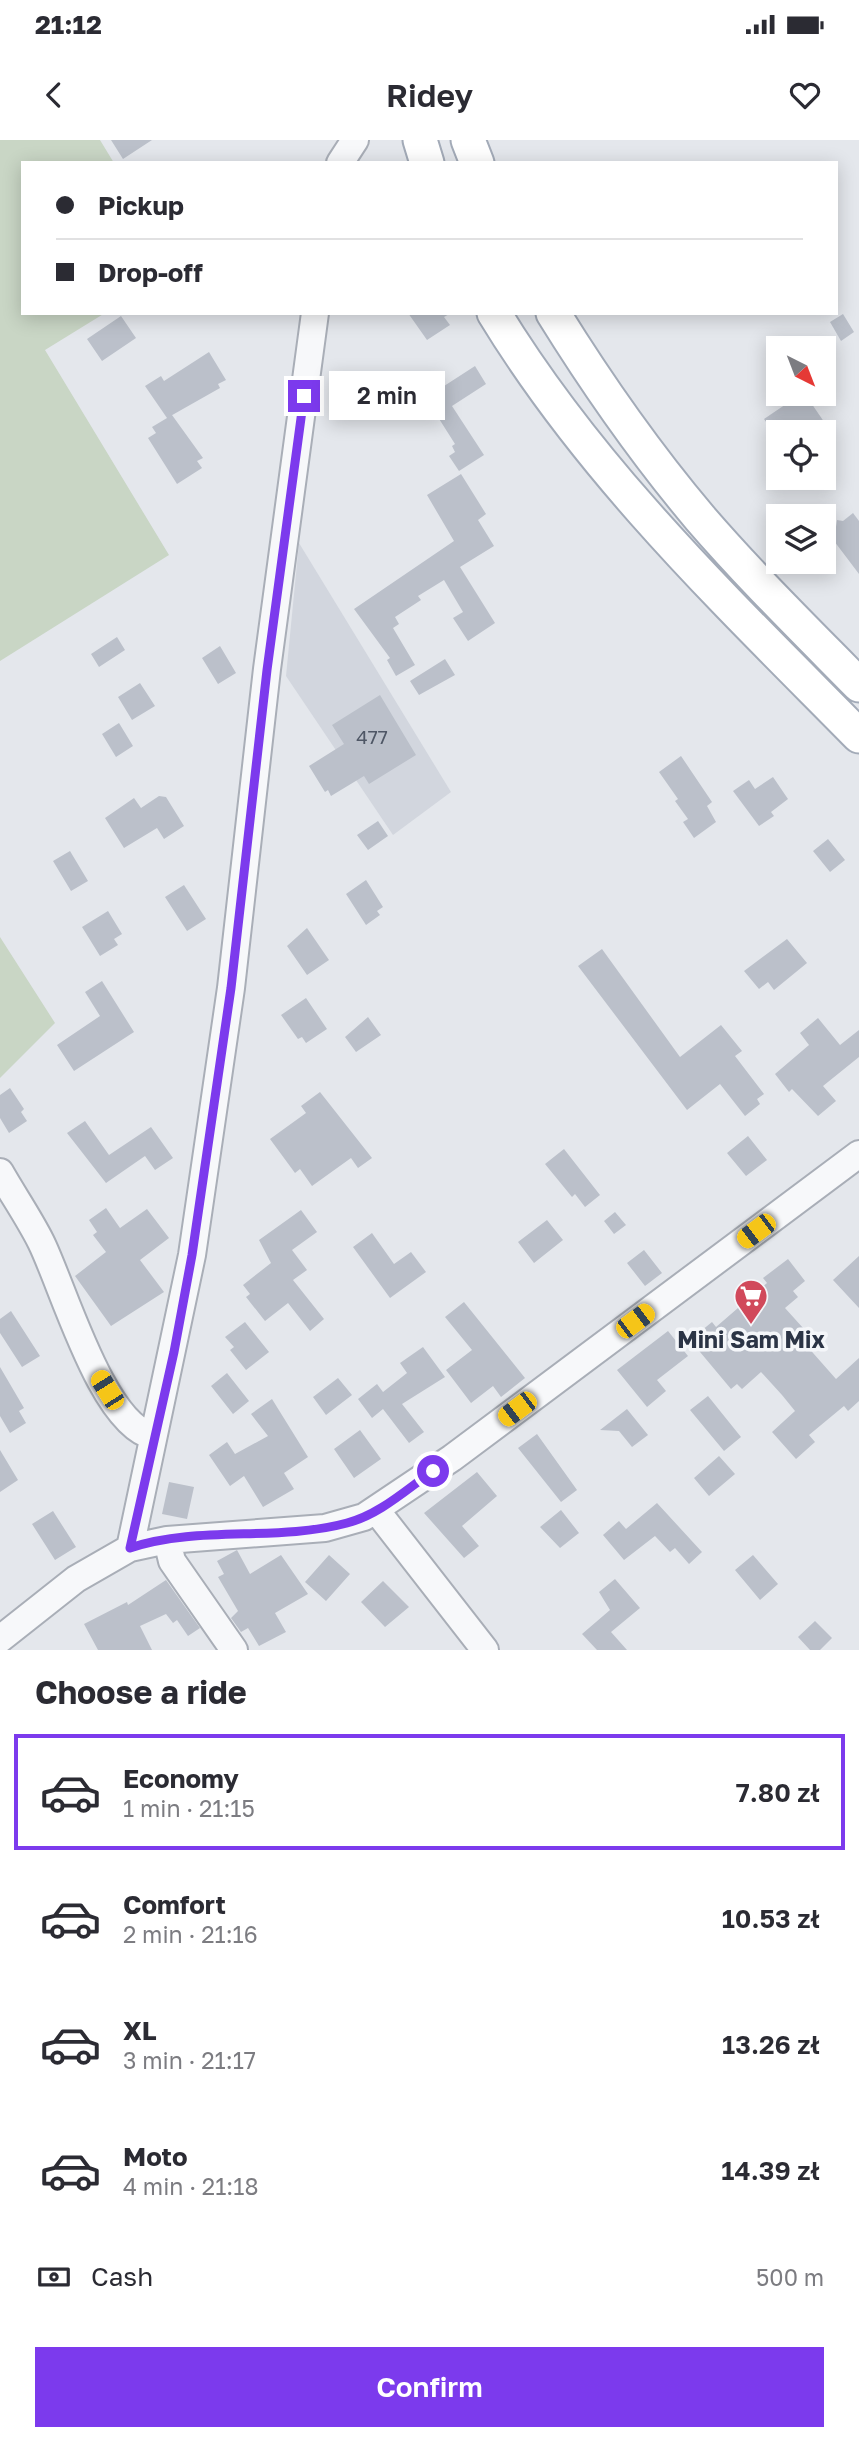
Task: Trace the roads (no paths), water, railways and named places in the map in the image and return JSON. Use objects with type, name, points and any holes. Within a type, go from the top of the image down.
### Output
[{"type":"main road","points":[[468,140],[476,161]]},
{"type":"main road","points":[[495,315],[539,385],[588,448],[695,570],[859,736]]},
{"type":"main road","points":[[554,315],[580,357],[700,517],[750,574],[859,685]]},
{"type":"main road","points":[[539,385],[568,392],[578,386],[583,375],[580,357]]},
{"type":"street","points":[[341,161],[355,140]]},
{"type":"street","points":[[130,1548],[174,1352],[192,1255],[231,988],[267,670],[315,315]]},
{"type":"street","points":[[0,1639],[98,1563],[130,1548],[167,1540],[325,1528],[348,1523],[376,1510],[452,1458],[859,1154]]},
{"type":"street","points":[[0,1172],[41,1242],[69,1314],[97,1373],[128,1423],[142,1434],[153,1436]]},
{"type":"street","points":[[376,1510],[485,1650]]},
{"type":"street","points":[[167,1540],[172,1561],[234,1650]]},
{"type":"place","name":"Mini Sam Mix","points":[[751,1326]]}]
